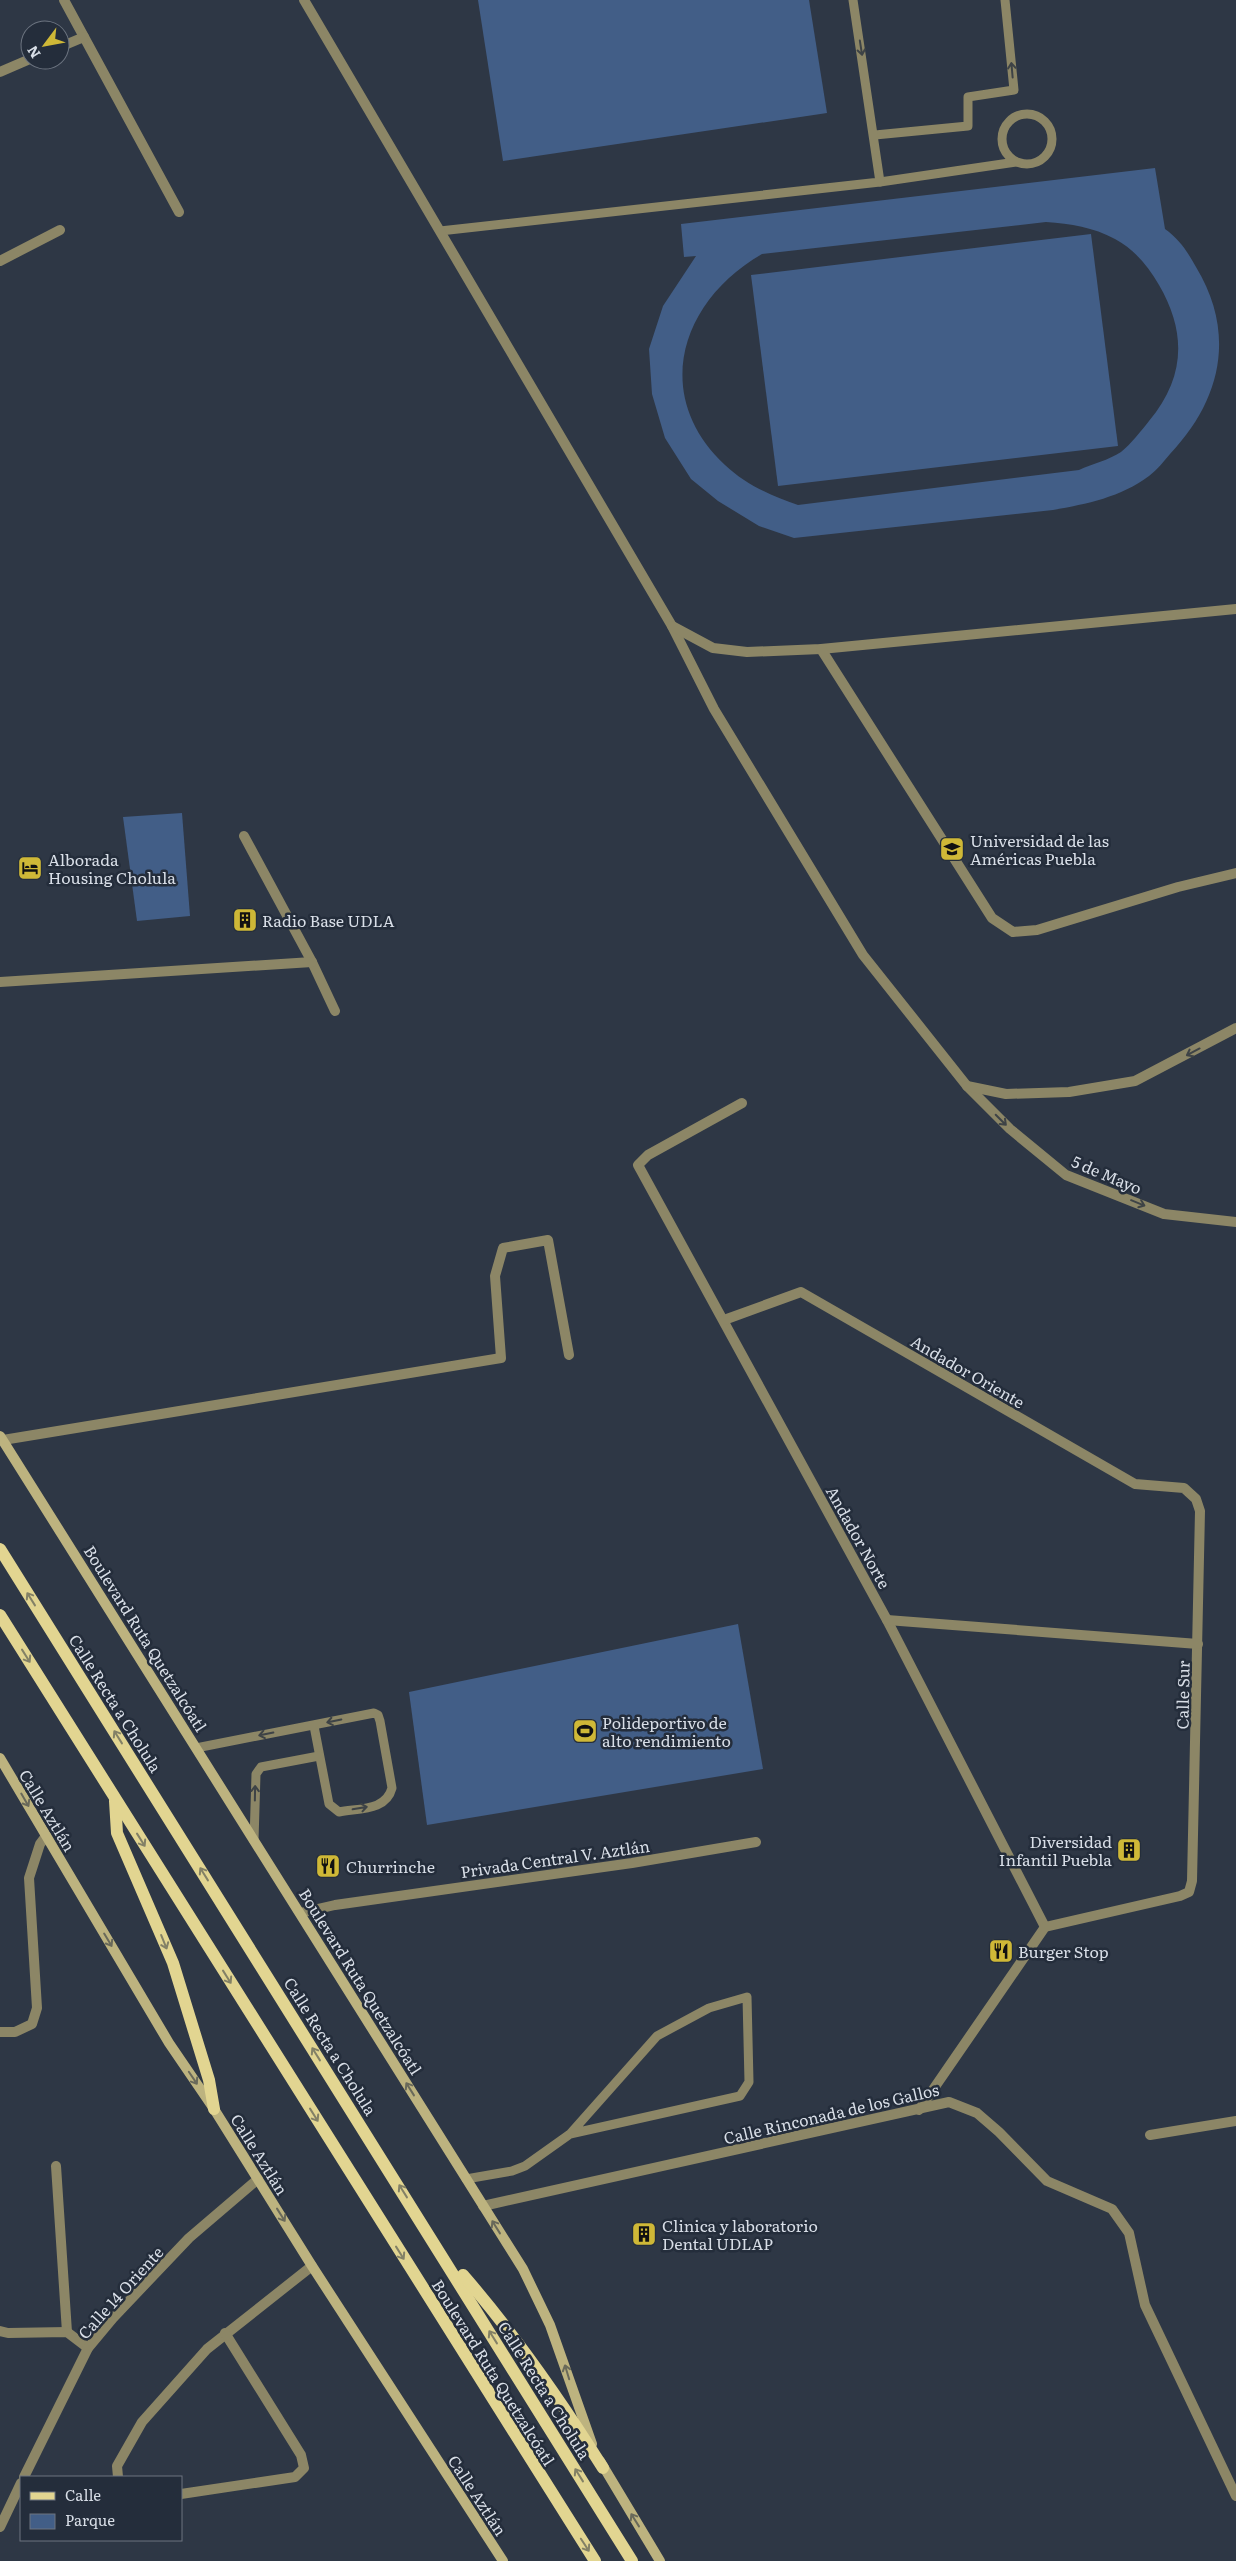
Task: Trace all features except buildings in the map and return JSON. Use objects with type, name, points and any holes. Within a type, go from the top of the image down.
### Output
[{"type":"main road","name":"Boulevard Ruta Quetzalcóatl","points":[[1,1437],[523,2269],[550,2324],[584,2423],[603,2468],[660,2561]]},
{"type":"main road","name":"Calle Recta a Cholula","points":[[0,1550],[438,2247],[632,2561]]},
{"type":"main road","name":"Boulevard Ruta Quetzalcóatl","points":[[0,1615],[595,2561]]},
{"type":"main road","name":"Calle Aztlán","points":[[0,1760],[169,2043],[214,2109],[312,2266],[503,2561]]},
{"type":"main road","points":[[115,1798],[117,1833],[173,1963],[208,2080],[214,2109]]},
{"type":"main road","points":[[438,2247],[517,2341],[547,2382],[603,2468]]},
{"type":"street","points":[[64,0],[179,212]]},
{"type":"street","name":"5 de Mayo","points":[[304,0],[672,626],[714,709],[863,955],[967,1086],[1010,1129],[1066,1175],[1164,1214],[1236,1222]]},
{"type":"street","points":[[70,43],[84,37]]},
{"type":"street","points":[[0,72],[20,63]]},
{"type":"street","points":[[0,261],[60,230]]},
{"type":"street","points":[[672,626],[713,648],[747,652],[820,649],[1236,609]]},
{"type":"street","points":[[820,649],[992,918],[1013,932],[1037,930],[1178,887],[1236,873]]},
{"type":"street","points":[[244,836],[312,962],[335,1011]]},
{"type":"street","points":[[0,982],[312,962]]},
{"type":"street","points":[[967,1086],[1015,1093],[1068,1092],[1134,1081],[1236,1028]]},
{"type":"street","name":"Andador Norte","points":[[742,1103],[648,1155],[638,1165],[887,1620],[1045,1927]]},
{"type":"street","points":[[1,1437],[501,1358],[495,1276],[503,1248],[548,1240],[569,1355]]},
{"type":"street","name":"Andador Oriente","points":[[724,1320],[801,1292],[1136,1484],[1184,1488],[1196,1499]]},
{"type":"street","name":"Calle Sur","points":[[1045,1927],[1180,1896],[1190,1892],[1192,1881],[1198,1644],[1200,1511],[1196,1499]]},
{"type":"street","points":[[887,1620],[1198,1644]]},
{"type":"street","points":[[0,2032],[15,2032],[32,2024],[37,2008],[29,1878],[40,1844],[46,1836]]},
{"type":"street","name":"Privada Central V. Aztlán","points":[[300,1913],[335,1905],[622,1864],[756,1842]]},
{"type":"street","points":[[919,2110],[1045,1927]]},
{"type":"street","name":"Calle Rinconada de los Gallos","points":[[483,2206],[949,2102],[977,2113],[999,2132],[1047,2181],[1112,2209],[1129,2233],[1145,2305],[1236,2496]]},
{"type":"street","points":[[1150,2135],[1236,2122]]},
{"type":"street","points":[[56,2166],[67,2332]]},
{"type":"street","name":"Calle 14 Oriente","points":[[24,2476],[88,2348],[113,2318],[189,2238],[258,2179]]},
{"type":"street","points":[[118,2476],[117,2466],[142,2422],[207,2349],[312,2266]]},
{"type":"street","points":[[0,2331],[8,2333],[67,2332],[88,2348]]},
{"type":"street","points":[[182,2494],[295,2477],[304,2468],[301,2454],[225,2333]]},
{"type":"street","points":[[0,2527],[20,2485]]},
{"type":"lane","points":[[853,0],[875,135],[880,182]]},
{"type":"lane","points":[[875,135],[968,126],[968,97],[1014,90],[1005,0]]},
{"type":"lane","points":[[440,231],[880,182],[1016,162],[1029,165],[1041,161],[1050,150],[1052,138],[1048,125],[1038,116],[1025,114],[1012,118],[1003,128],[1001,141],[1006,154],[1016,162]]},
{"type":"lane","points":[[196,1748],[374,1713],[378,1715],[392,1788],[389,1799],[382,1805],[338,1812],[333,1809],[329,1804],[314,1726]]},
{"type":"lane","points":[[254,1841],[256,1774],[261,1767],[319,1756]]},
{"type":"lane","points":[[466,2180],[512,2171],[525,2166],[570,2134],[657,2036],[709,2008],[747,1997],[749,2082],[740,2096],[570,2134]]},
{"type":"green space","points":[[478,0],[809,0],[827,113],[503,161]]},
{"type":"green space","points":[[1155,168],[1165,229],[1179,242],[1193,261],[1208,292],[1216,316],[1219,341],[1218,365],[1212,388],[1202,411],[1188,433],[1152,474],[1127,489],[1103,499],[1053,510],[794,538],[759,526],[718,501],[691,479],[665,438],[652,394],[649,349],[663,306],[696,256],[684,257],[681,224]],"holes":[[[1046,222],[1082,227],[1098,232],[1115,239],[1129,248],[1146,265],[1155,278],[1168,303],[1174,320],[1178,338],[1178,355],[1170,388],[1161,405],[1149,421],[1121,452],[1079,470],[798,505],[769,494],[750,484],[725,465],[702,438],[688,410],[683,380],[685,351],[695,323],[711,297],[734,274],[762,254]]]},
{"type":"green space","points":[[1091,234],[1118,446],[778,486],[751,275]]},
{"type":"green space","points":[[182,813],[190,916],[137,921],[123,817]]},
{"type":"green space","name":"Polideportivo de alto rendimiento","points":[[738,1624],[763,1769],[427,1825],[409,1692]]},
{"type":"place","name":"Universidad de las Américas Puebla","points":[[952,849]]},
{"type":"place","name":"Alborada Housing Cholula","points":[[30,868]]},
{"type":"place","name":"Radio Base UDLA","points":[[245,920]]},
{"type":"place","name":"Polideportivo de alto rendimiento","points":[[585,1731]]},
{"type":"place","name":"Diversidad Infantil Puebla","points":[[1129,1850]]},
{"type":"place","name":"Churrinche","points":[[328,1866]]},
{"type":"place","name":"Burger Stop","points":[[1001,1951]]},
{"type":"place","name":"Clinica y laboratorio Dental UDLAP","points":[[644,2234]]}]
